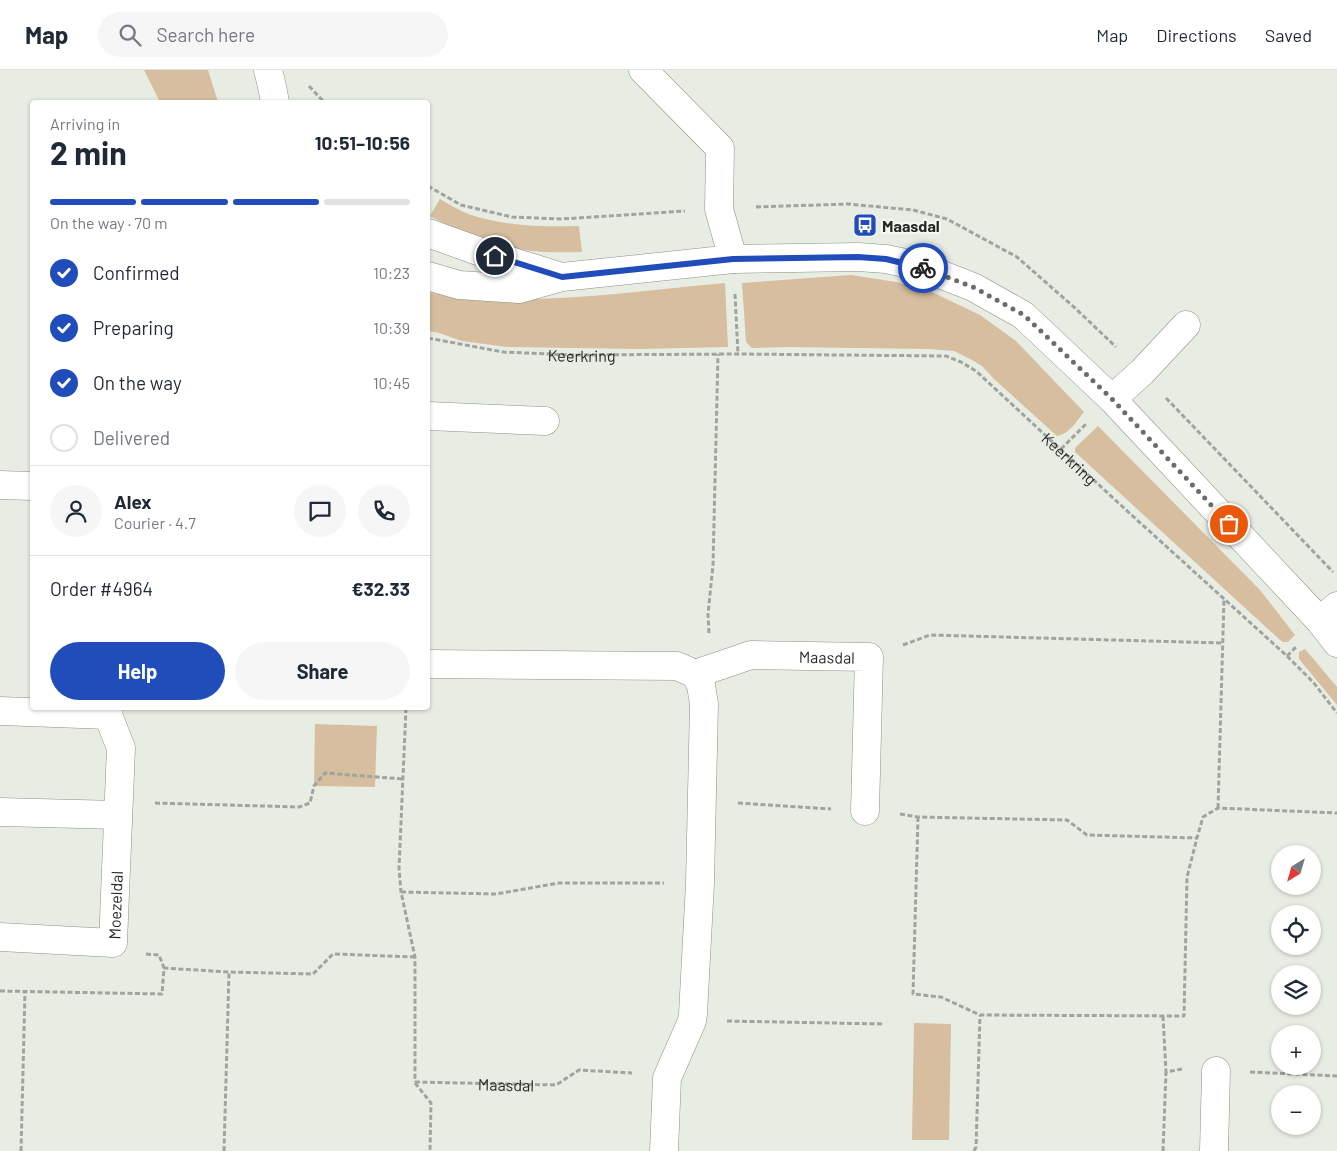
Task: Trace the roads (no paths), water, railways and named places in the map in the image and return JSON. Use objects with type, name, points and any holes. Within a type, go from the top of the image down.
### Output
[{"type":"street","points":[[644,70],[720,148],[719,209],[733,259]]},
{"type":"street","points":[[271,85],[289,100]]},
{"type":"street","points":[[430,234],[562,277]]},
{"type":"street","points":[[430,277],[459,285],[519,289],[562,277],[733,259],[858,257],[886,259],[919,266],[973,287],[1024,315],[1112,399],[1329,614],[1337,643]]},
{"type":"street","points":[[1112,399],[1142,372],[1186,326]]},
{"type":"street","points":[[430,416],[545,421]]},
{"type":"street","points":[[0,485],[30,486]]},
{"type":"street","name":"Maasdal","points":[[695,674],[751,655],[869,657],[865,811]]},
{"type":"street","points":[[430,664],[677,666],[695,674],[701,685],[704,704],[702,801],[693,1014],[667,1078],[664,1151]]},
{"type":"street","name":"Moezeldal","points":[[0,711],[108,711],[121,748],[113,943],[0,937]]},
{"type":"street","points":[[0,812],[118,808]]},
{"type":"street","points":[[1214,1151],[1216,1071]]},
{"type":"place","name":"Maasdal","points":[[865,225]]}]
